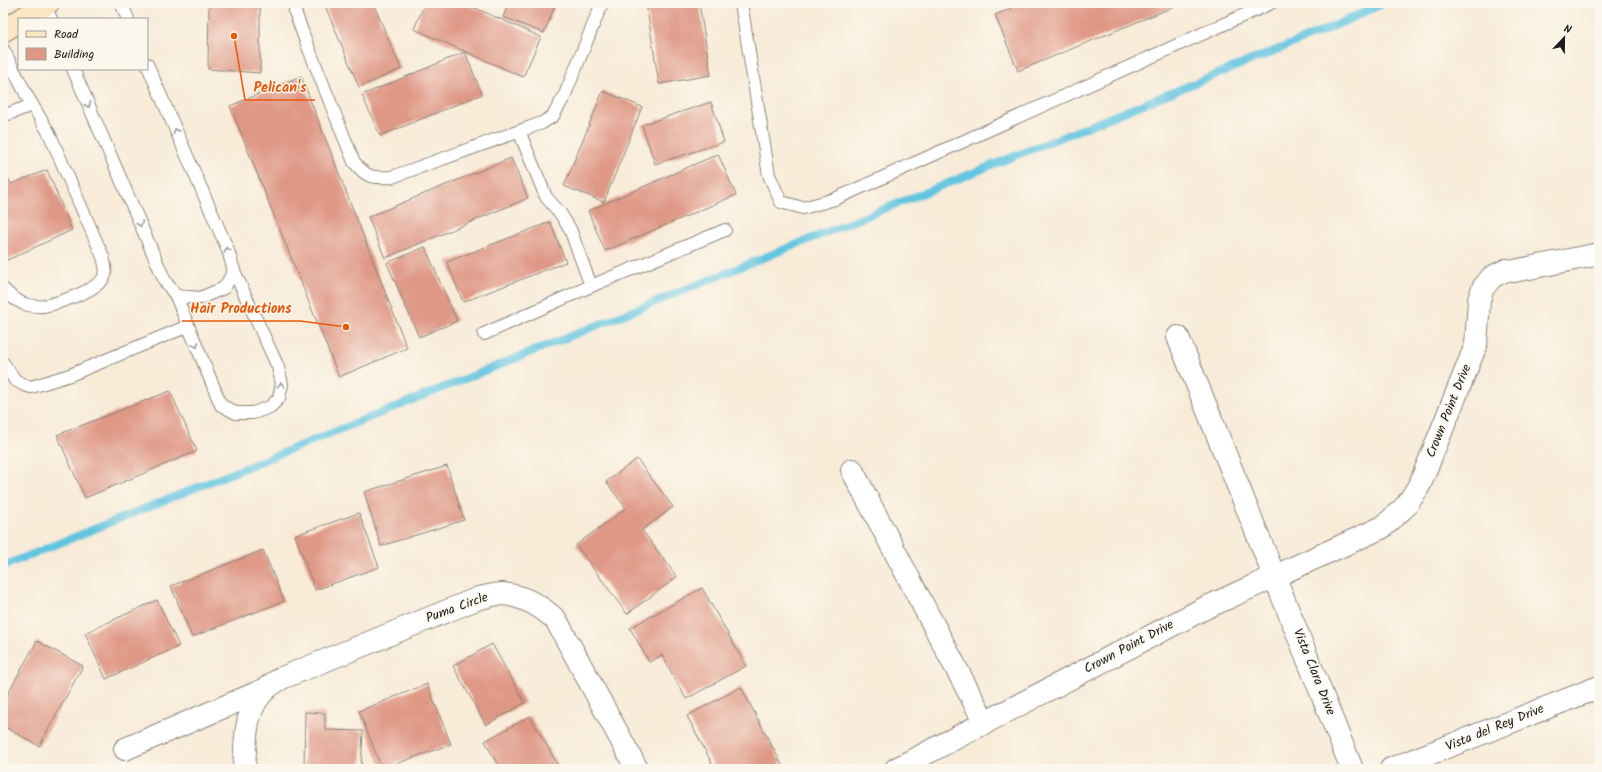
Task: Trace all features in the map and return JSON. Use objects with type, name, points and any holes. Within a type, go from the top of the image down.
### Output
[{"type":"main road","points":[[24,18],[47,7]]},
{"type":"main road","points":[[3,31],[18,22]]},
{"type":"street","name":"Crown Point Drive","points":[[896,769],[1203,609],[1383,527],[1407,505],[1420,484],[1476,345],[1479,300],[1483,288],[1492,277],[1506,270],[1514,271],[1599,254]]},
{"type":"street","points":[[1178,337],[1275,576]]},
{"type":"street","points":[[852,470],[985,723]]},
{"type":"street","name":"Vista Clara Drive","points":[[1275,576],[1352,769]]},
{"type":"street","name":"Puma Circle","points":[[125,749],[266,689],[282,678],[479,598],[500,594],[528,600],[546,611],[556,620],[637,769]]},
{"type":"street","name":"Vista del Rey Drive","points":[[1391,769],[1599,687]]},
{"type":"street","name":"Puma Circle","points":[[244,769],[247,723],[254,705],[266,689]]},
{"type":"lane","points":[[121,3],[128,18]]},
{"type":"lane","points":[[295,3],[295,12],[354,162],[364,174],[379,177],[392,177],[542,123],[553,116],[564,97],[602,3]]},
{"type":"lane","points":[[741,3],[769,175],[781,202],[803,208],[835,198],[1271,3]]},
{"type":"lane","points":[[3,49],[26,96],[50,133],[103,257],[105,275],[97,286],[86,292],[42,307],[26,305],[13,299],[3,289]]},
{"type":"lane","points":[[73,70],[165,281],[176,296],[221,405],[236,414],[253,413],[270,407],[279,398],[282,384],[278,367],[234,271],[228,250],[148,66]]},
{"type":"lane","points":[[3,116],[32,105]]},
{"type":"lane","points":[[518,131],[546,197],[560,213],[570,228],[591,286]]},
{"type":"lane","points":[[484,334],[591,286],[725,230]]},
{"type":"lane","points":[[176,296],[200,298],[224,288],[234,271]]},
{"type":"lane","points":[[3,363],[15,380],[31,387],[70,375],[188,326]]},
{"type":"building","points":[[209,3],[260,3],[260,73],[208,69]]},
{"type":"building","points":[[324,3],[373,3],[401,69],[359,87]]},
{"type":"building","points":[[425,3],[464,3],[541,37],[523,77],[414,29]]},
{"type":"building","points":[[509,3],[556,3],[544,33],[503,17]]},
{"type":"building","points":[[646,3],[699,3],[711,75],[659,84]]},
{"type":"building","points":[[1025,3],[1183,3],[1018,71],[995,15]]},
{"type":"building","points":[[465,52],[482,94],[380,136],[362,95]]},
{"type":"building","points":[[301,76],[407,348],[339,377],[230,106]]},
{"type":"building","points":[[603,91],[642,107],[604,202],[564,186]]},
{"type":"building","points":[[711,102],[724,142],[655,164],[642,125]]},
{"type":"building","points":[[718,154],[736,195],[605,251],[588,211]]},
{"type":"building","points":[[511,158],[528,198],[385,258],[368,217]]},
{"type":"building","points":[[3,167],[11,184],[47,170],[72,230],[3,262]]},
{"type":"building","points":[[550,222],[566,262],[463,302],[447,262]]},
{"type":"building","points":[[425,247],[457,321],[419,337],[387,263]]},
{"type":"building","points":[[170,391],[197,451],[85,498],[57,435]]},
{"type":"building","points":[[637,459],[673,507],[642,530],[677,577],[627,614],[576,545],[626,508],[606,482]]},
{"type":"building","points":[[447,466],[464,520],[381,546],[364,492]]},
{"type":"building","points":[[359,513],[379,567],[315,590],[295,535]]},
{"type":"building","points":[[263,550],[284,601],[192,637],[171,586]]},
{"type":"building","points":[[702,588],[746,666],[686,699],[662,655],[649,662],[630,628]]},
{"type":"building","points":[[157,600],[179,646],[106,679],[85,633]]},
{"type":"building","points":[[37,641],[83,666],[39,746],[3,726],[3,702]]},
{"type":"building","points":[[492,644],[525,703],[486,725],[453,666]]},
{"type":"building","points":[[427,684],[451,744],[382,769],[359,711]]},
{"type":"building","points":[[741,687],[782,765],[775,769],[715,769],[687,716]]},
{"type":"building","points":[[305,712],[325,713],[325,730],[363,731],[361,769],[304,769]]},
{"type":"building","points":[[530,716],[560,769],[500,769],[485,741]]},
{"type":"waterway","points":[[3,566],[1321,32],[1384,3]]},
{"type":"place","name":"Pelican's","points":[[234,36]]},
{"type":"place","name":"Hair Productions","points":[[346,327]]}]
